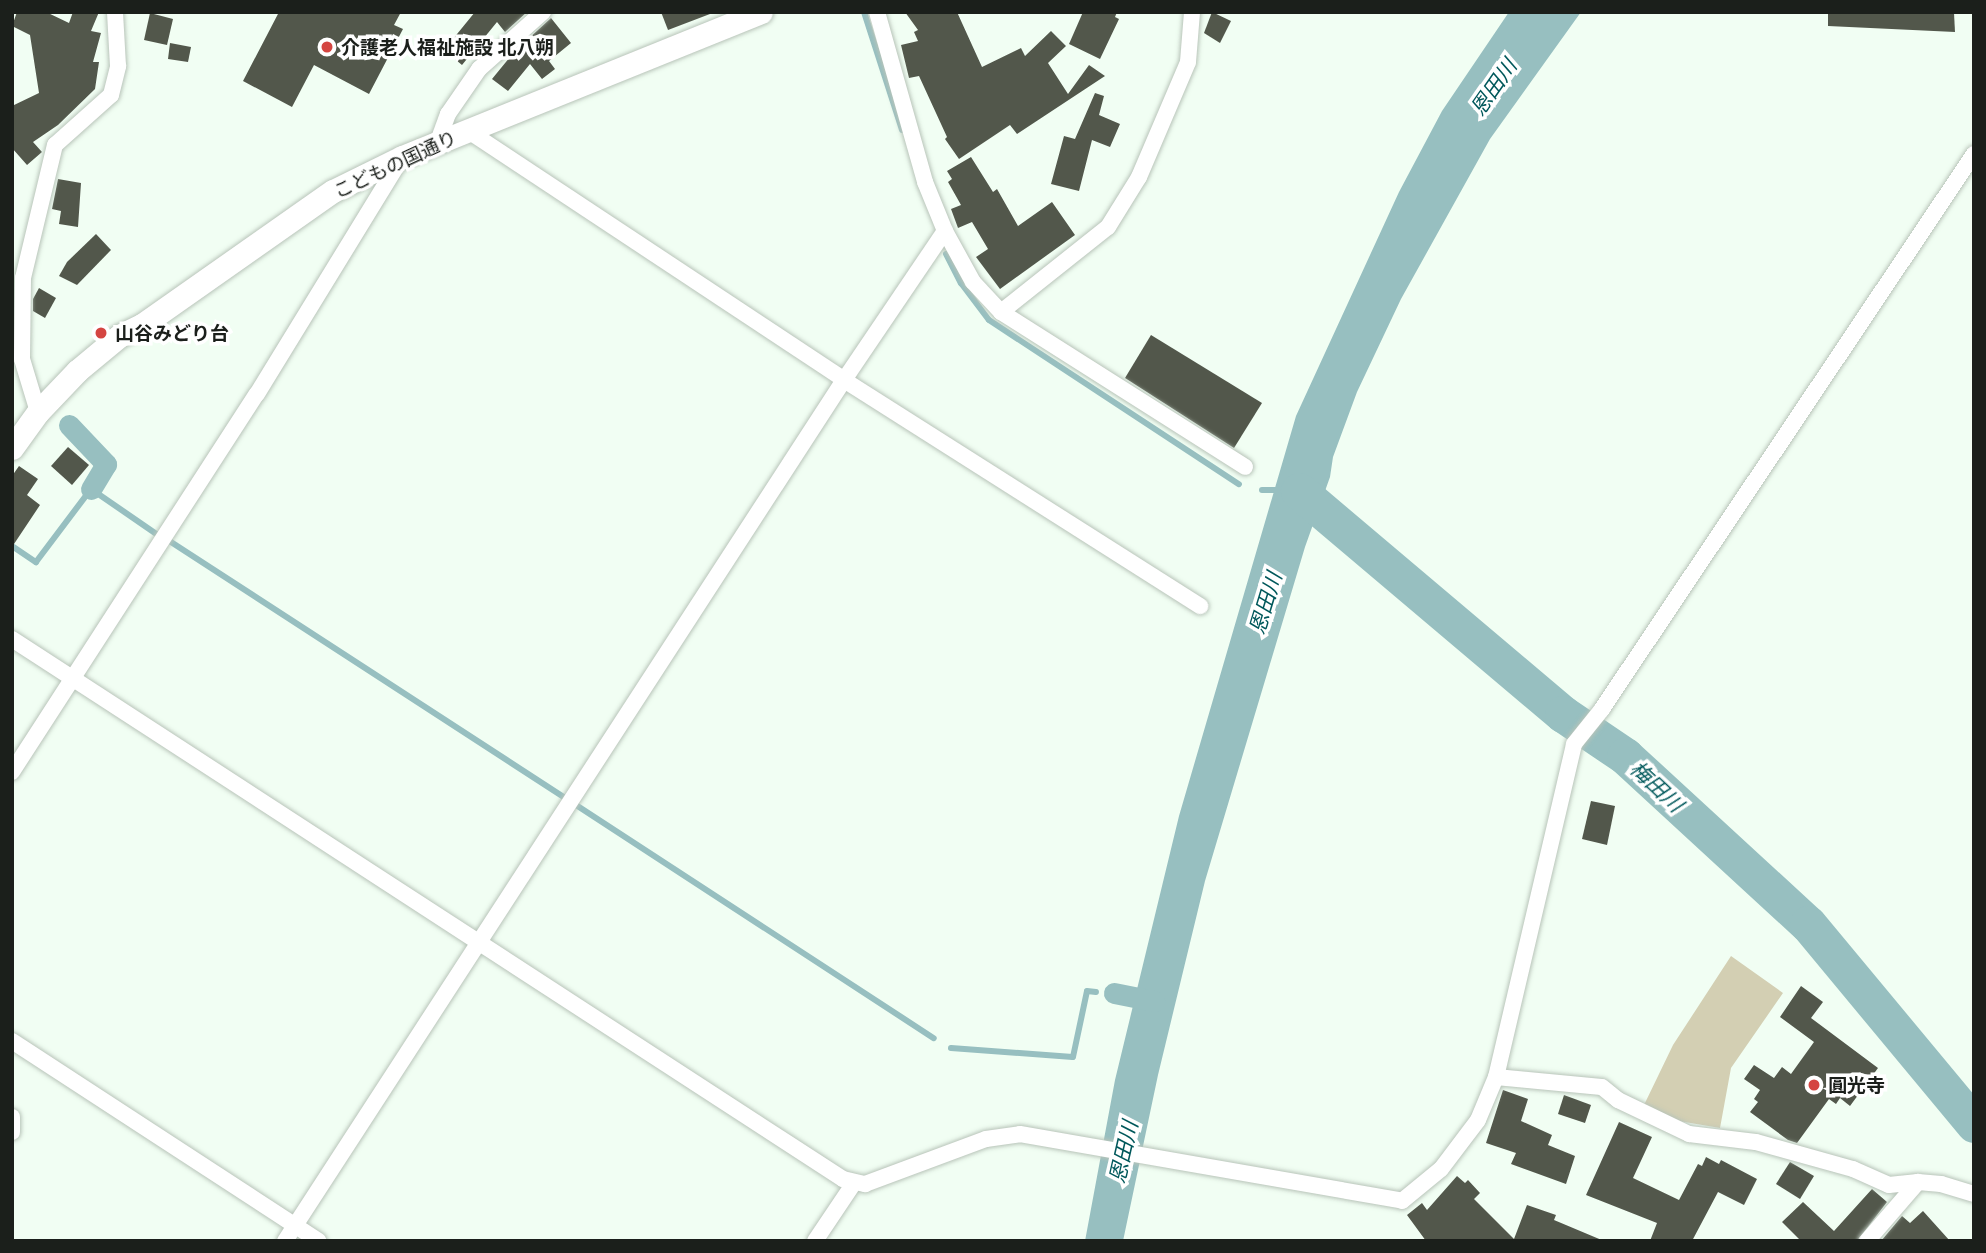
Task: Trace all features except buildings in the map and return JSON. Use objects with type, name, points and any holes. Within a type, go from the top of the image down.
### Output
[{"type":"main road","name":"こどもの国通り","points":[[12,447],[38,412],[77,371],[119,336],[161,312],[333,191],[402,157],[761,12]]},
{"type":"street","points":[[38,412],[22,359],[23,278],[55,145],[111,95],[118,66],[115,12]]},
{"type":"street","points":[[437,144],[448,114],[480,69],[543,12]]},
{"type":"street","points":[[877,12],[925,182],[945,231],[973,282],[1001,312],[1245,467]]},
{"type":"street","points":[[1001,312],[1108,227],[1139,177],[1188,62],[1192,12]]},
{"type":"street","points":[[467,131],[844,380],[1200,606]]},
{"type":"street","points":[[12,639],[832,1172],[854,1183],[865,1184],[1007,1134],[1076,1142],[1402,1201],[1441,1169],[1478,1120],[1496,1077],[1574,744],[1596,717],[1974,154]]},
{"type":"street","points":[[12,772],[257,394],[402,157]]},
{"type":"street","points":[[285,1241],[844,380],[945,231]]},
{"type":"street","points":[[12,1041],[319,1241]]},
{"type":"street","points":[[1496,1077],[1602,1087],[1618,1100],[1689,1134],[1756,1142],[1853,1169],[1889,1185],[1918,1182],[1941,1184],[1974,1194]]},
{"type":"street","points":[[12,1117],[12,1132]]},
{"type":"street","points":[[1867,1241],[1918,1182]]},
{"type":"street","points":[[815,1241],[854,1183]]},
{"type":"shaded area","points":[[1731,956],[1783,993],[1731,1068],[1720,1128],[1673,1120],[1644,1105],[1673,1045]]},
{"type":"water","name":"恩田川","points":[[1509,12],[1581,12],[1490,139],[1401,299],[1357,392],[1305,547],[1205,881],[1158,1075],[1123,1241],[1085,1241],[1115,1080],[1179,816],[1296,416],[1399,192],[1442,111]]},
{"type":"waterway","points":[[864,12],[902,130]]},
{"type":"waterway","points":[[946,254],[961,283],[989,320],[1239,484]]},
{"type":"waterway","points":[[69,425],[106,464],[91,489]]},
{"type":"waterway","points":[[12,546],[36,562],[91,489],[155,533]]},
{"type":"waterway","points":[[1262,490],[1278,490]]},
{"type":"waterway","name":"梅田川","points":[[1299,491],[1563,714],[1625,756],[1808,924],[1974,1124]]},
{"type":"waterway","points":[[171,542],[565,798]]},
{"type":"waterway","points":[[576,805],[934,1038]]},
{"type":"waterway","points":[[951,1048],[1073,1057],[1087,991],[1096,992]]},
{"type":"waterway","points":[[1114,993],[1154,1001]]},
{"type":"place","name":"介護老人福祉施設 北八朔","points":[[327,47]]},
{"type":"place","name":"山谷みどり台","points":[[101,333]]},
{"type":"place","name":"圓光寺","points":[[1814,1085]]}]
